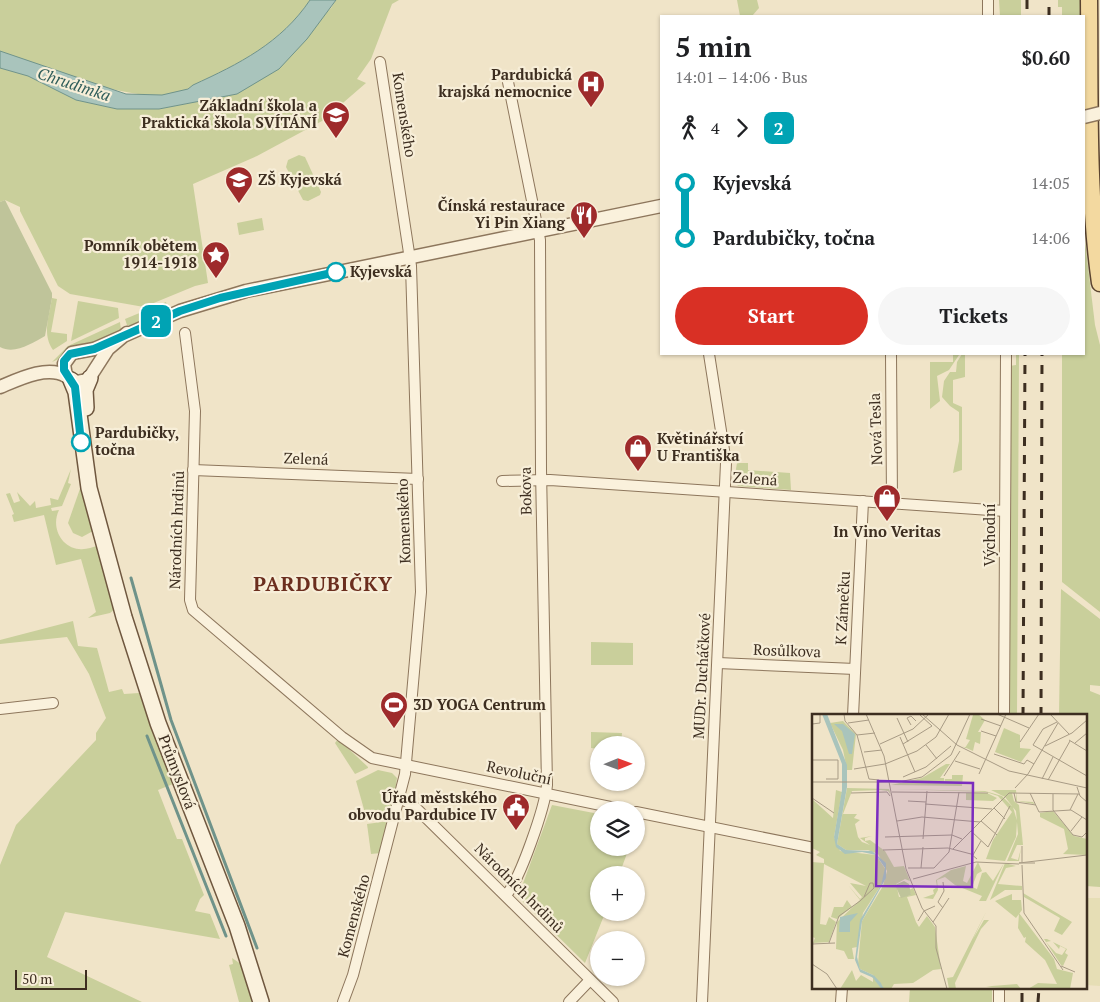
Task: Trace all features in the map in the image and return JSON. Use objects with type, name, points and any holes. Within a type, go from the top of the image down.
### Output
[{"type":"main road","points":[[1089,0],[1091,180],[1100,283]]},
{"type":"main road","name":"Průmyslová","points":[[92,374],[85,390],[88,444],[104,538]]},
{"type":"main road","name":"Průmyslová","points":[[69,378],[76,392],[89,488],[124,617],[158,723],[234,918],[261,1002]]},
{"type":"street","points":[[988,0],[988,15]]},
{"type":"street","name":"Komenského","points":[[343,1002],[353,975],[401,798],[407,765],[421,592],[410,257],[380,62]]},
{"type":"street","name":"Bokova","points":[[506,895],[513,885],[546,794],[539,231],[508,82]]},
{"type":"street","points":[[1085,117],[1100,113]]},
{"type":"street","points":[[3,386],[34,371],[60,363],[74,354],[94,349],[127,333],[220,298],[660,206]]},
{"type":"street","points":[[3,386],[42,373],[58,373],[80,383],[92,374],[108,348],[127,333]]},
{"type":"street","name":"Národních hrdinů","points":[[185,333],[194,402],[191,608],[350,743],[377,760],[407,765]]},
{"type":"street","points":[[69,378],[64,364],[74,354],[88,354],[92,359],[92,374]]},
{"type":"street","name":"MUDr. Ducháčkové","points":[[702,1002],[726,450],[709,355]]},
{"type":"street","name":"Nová Tesla","points":[[891,355],[892,503]]},
{"type":"street","name":"Východní","points":[[1004,714],[1006,355]]},
{"type":"street","name":"Zelená","points":[[193,470],[418,479]]},
{"type":"street","name":"Zelená","points":[[502,481],[541,481],[1005,511]]},
{"type":"street","name":"K Zámečku","points":[[853,714],[863,501]]},
{"type":"street","name":"Rosůlkova","points":[[718,663],[855,669]]},
{"type":"street","points":[[0,709],[54,703]]},
{"type":"street","name":"Revoluční","points":[[407,765],[590,803]]},
{"type":"street","name":"Národních hrdinů","points":[[401,798],[415,806],[590,980]]},
{"type":"street","points":[[645,814],[812,848]]},
{"type":"street","points":[[569,1002],[590,980]]},
{"type":"street","name":"Národních hrdinů","points":[[596,986],[613,1002]]},
{"type":"shaded area","points":[[1088,898],[1100,898],[1100,986],[1088,985]]},
{"type":"green space","points":[[0,0],[310,0],[286,28],[258,51],[227,69],[177,93],[154,95],[100,86],[3,53],[0,51]]},
{"type":"green space","points":[[336,0],[399,0],[392,4],[371,59],[357,79],[366,83],[322,121],[257,156],[193,184],[208,283],[195,286],[144,307],[70,294],[58,286],[20,211],[20,207],[5,200],[0,202],[0,68],[28,76],[76,100],[117,109],[159,109],[237,94],[331,8]]},
{"type":"green space","points":[[737,0],[757,0],[759,8],[753,15],[740,15]]},
{"type":"green space","points":[[999,0],[1021,0],[1021,15],[1000,15]]},
{"type":"green space","points":[[1058,0],[1082,0],[1082,15],[1062,15],[1062,7],[1058,7]]},
{"type":"green space","points":[[299,155],[305,157],[321,192],[320,195],[308,201],[303,200],[286,167],[288,160]]},
{"type":"green space","points":[[5,200],[52,293],[45,336],[29,345],[12,350],[0,347],[0,202]]},
{"type":"green space","points":[[262,218],[264,230],[239,235],[237,223]]},
{"type":"green space","points":[[1085,241],[1095,325],[1100,345],[1100,612],[1062,582],[1062,355],[1085,355]]},
{"type":"green space","points":[[52,298],[57,299],[51,332],[67,334],[67,341],[53,350],[47,332]]},
{"type":"green space","points":[[78,301],[118,308],[119,318],[71,341]]},
{"type":"green space","points":[[166,302],[169,310],[130,326],[127,325],[125,319]]},
{"type":"green space","points":[[120,322],[121,330],[101,342],[75,347],[73,345],[59,359],[52,362],[68,346]]},
{"type":"green space","points":[[953,355],[959,355],[949,370],[937,376],[940,401],[930,409],[930,362],[953,362]]},
{"type":"green space","points":[[961,355],[965,355],[965,377],[953,380],[953,403],[962,407],[962,470],[953,473],[959,441],[959,412],[942,397],[944,381],[950,372],[956,372],[957,362]]},
{"type":"green space","points":[[1016,355],[1019,355],[1017,714],[1009,714],[1009,366],[1016,365]]},
{"type":"green space","points":[[737,463],[748,463],[748,470],[790,473],[791,490],[738,486],[734,481]]},
{"type":"green space","points":[[71,469],[68,483],[71,484],[62,506],[51,508],[52,511],[59,510],[56,523],[57,529],[62,540],[72,547],[84,549],[98,546],[115,609],[110,613],[88,618],[96,612],[81,559],[56,565],[44,515],[14,522],[12,515],[14,514],[6,494],[10,493],[14,503],[20,501],[17,492],[30,506],[35,501],[36,508],[51,505],[50,498],[58,500]]},
{"type":"green space","points":[[82,483],[93,531],[82,537],[73,533],[68,523]]},
{"type":"green space","points":[[1061,589],[1100,619],[1100,686],[1090,685],[1090,691],[1100,695],[1100,887],[1088,886],[1088,714],[1059,714]]},
{"type":"green space","points":[[73,621],[78,646],[97,648],[109,692],[122,689],[124,694],[139,693],[173,784],[158,790],[177,839],[182,839],[204,895],[200,899],[195,911],[210,914],[220,939],[65,912],[47,957],[142,1002],[0,1002],[0,865],[16,825],[96,740],[96,733],[106,718],[89,674],[67,637],[0,644],[0,640]]},
{"type":"green space","points":[[591,642],[633,643],[633,665],[591,665]]},
{"type":"green space","points":[[591,732],[622,733],[622,736],[591,736]]},
{"type":"green space","points":[[338,739],[368,768],[355,774],[335,743]]},
{"type":"green space","points":[[378,770],[392,773],[397,778],[392,813],[374,815],[365,813],[356,781]]},
{"type":"green space","points":[[552,805],[590,812],[590,856],[626,856],[622,866],[590,866],[590,921],[602,921],[598,931],[590,931],[590,950],[585,963],[518,897]]},
{"type":"green space","points":[[389,821],[381,853],[371,854],[367,824]]},
{"type":"green space","points":[[232,958],[241,964],[252,1002],[239,1002],[229,965],[233,964]]},
{"type":"green space","points":[[910,990],[992,990],[992,1002],[909,1002]]},
{"type":"water","name":"Chrudimka","points":[[310,0],[336,0],[307,39],[279,69],[237,94],[159,109],[117,109],[76,100],[28,76],[0,68],[0,51],[126,94],[162,95],[188,89],[258,51],[286,28]]},
{"type":"waterway","points":[[131,578],[171,720],[257,948]]},
{"type":"waterway","points":[[147,736],[226,936]]},
{"type":"railway","points":[[1027,0],[1027,15]]},
{"type":"railway","points":[[1049,0],[1049,15]]},
{"type":"railway","points":[[1023,714],[1025,355]]},
{"type":"railway","points":[[1041,714],[1042,355]]},
{"type":"railway","points":[[1022,990],[1022,1002]]},
{"type":"railway","points":[[1038,1002],[1039,990]]},
{"type":"bus line","name":"2","points":[[81,442],[75,387],[66,376],[64,370],[64,361],[70,354],[94,349],[180,311],[220,298],[284,282],[336,272]]},
{"type":"place","name":"Pardubická krajská nemocnice","points":[[591,108]]},
{"type":"place","name":"Základní škola a Praktická škola SVÍTÁNÍ","points":[[336,139]]},
{"type":"place","name":"ZŠ Kyjevská","points":[[239,204]]},
{"type":"place","name":"Čínská restaurace Yi Pin Xiang","points":[[584,239]]},
{"type":"place","name":"Kyjevská","points":[[336,272]]},
{"type":"place","name":"Pomník obětem 1914-1918","points":[[216,279]]},
{"type":"place","name":"Pardubičky, točna","points":[[81,442]]},
{"type":"place","name":"Květinářství U Františka","points":[[638,472]]},
{"type":"place","name":"In Vino Veritas","points":[[887,522]]},
{"type":"place","name":"3D YOGA Centrum","points":[[394,729]]},
{"type":"place","name":"Úřad městského obvodu Pardubice IV","points":[[516,831]]},
{"type":"district","name":"PARDUBIČKY","points":[[323,584]]}]
